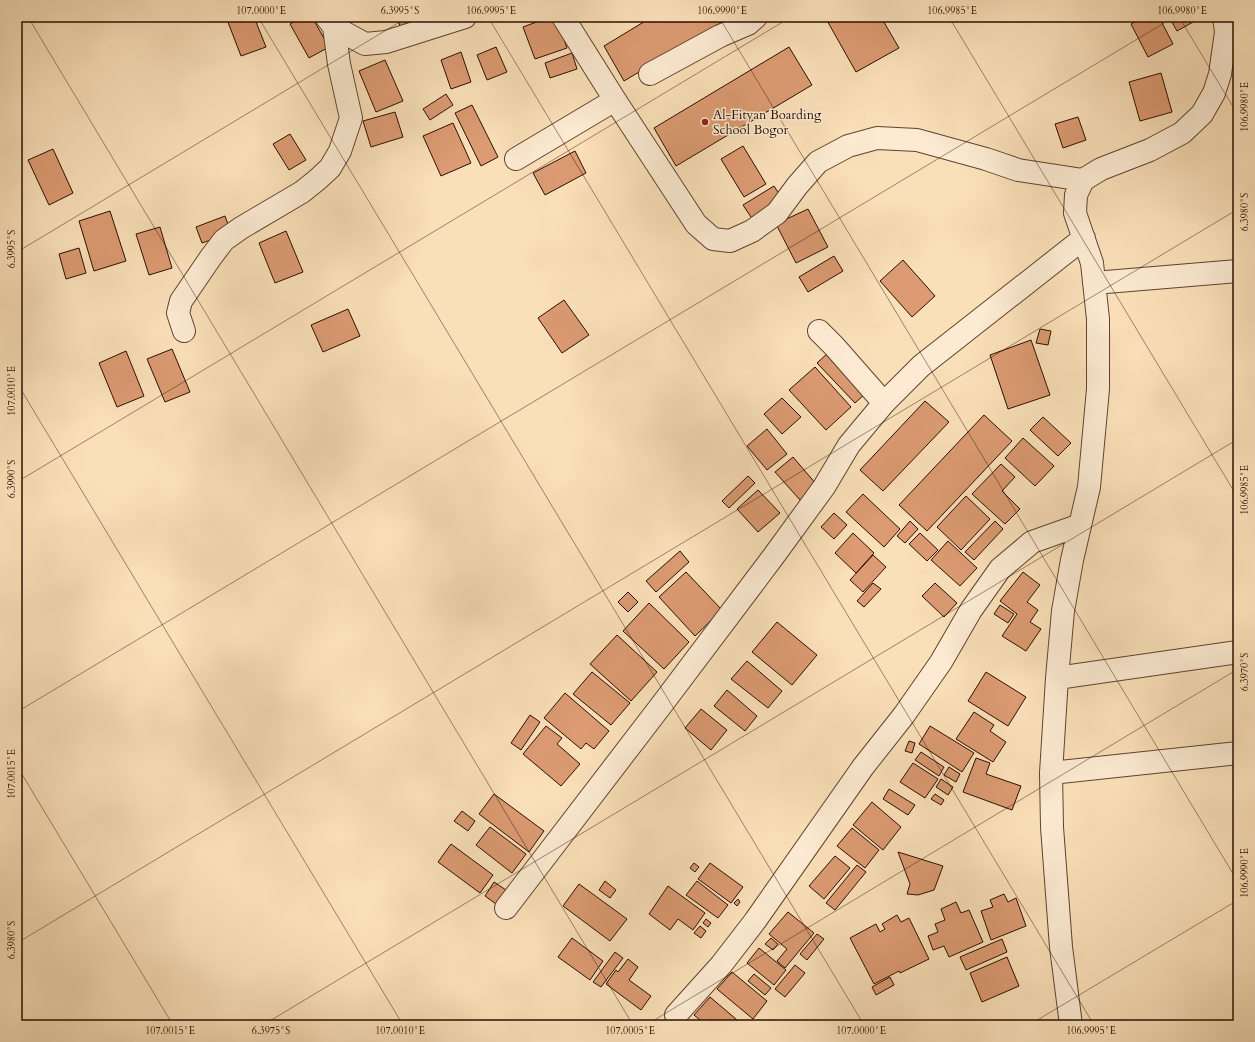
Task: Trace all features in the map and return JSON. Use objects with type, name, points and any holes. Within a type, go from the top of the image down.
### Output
[{"type":"street","points":[[330,22],[365,44],[386,42],[465,17]]},
{"type":"street","points":[[563,17],[696,224],[713,239],[730,241],[752,231],[776,213],[796,186],[818,162],[848,146],[878,138],[917,140],[986,159],[1018,170],[1083,180]]},
{"type":"street","points":[[650,74],[720,36],[748,24],[756,17]]},
{"type":"street","points":[[1071,1025],[1061,947],[1052,827],[1051,773],[1056,678],[1063,611],[1072,560],[1089,487],[1098,389],[1098,319],[1092,263],[1075,213],[1076,195],[1083,180],[1101,169],[1150,150],[1182,133],[1202,114],[1214,93],[1220,74],[1226,32],[1224,17]]},
{"type":"street","points":[[184,331],[178,313],[181,301],[207,262],[224,240],[241,228],[302,192],[318,180],[330,168],[340,152],[351,118],[330,22]]},
{"type":"street","points":[[516,159],[615,100]]},
{"type":"street","points":[[506,908],[778,550],[824,487],[849,446],[884,403],[921,366],[1084,238]]},
{"type":"street","points":[[1094,283],[1238,271]]},
{"type":"street","points":[[819,331],[884,403]]},
{"type":"street","points":[[676,1015],[721,965],[755,921],[863,767],[904,715],[941,662],[971,610],[1000,569],[1032,542],[1080,525]]},
{"type":"street","points":[[1056,678],[1238,652]]},
{"type":"street","points":[[1051,773],[1238,753]]},
{"type":"building","points":[[226,17],[254,17],[266,47],[241,56]]},
{"type":"building","points":[[303,17],[312,17],[329,47],[309,58],[290,24]]},
{"type":"building","points":[[397,17],[437,17],[403,35]]},
{"type":"building","points":[[550,17],[556,17],[567,48],[535,59],[523,27]]},
{"type":"building","points":[[652,17],[731,17],[624,81],[604,46]]},
{"type":"building","points":[[825,17],[881,17],[899,48],[856,72]]},
{"type":"building","points":[[1144,17],[1159,17],[1173,44],[1148,57],[1131,24]]},
{"type":"building","points":[[1169,17],[1202,17],[1177,31]]},
{"type":"building","points":[[496,47],[507,72],[487,80],[477,55]]},
{"type":"building","points":[[789,47],[812,85],[676,166],[654,128]]},
{"type":"building","points":[[461,52],[471,82],[451,89],[441,60]]},
{"type":"building","points":[[572,53],[577,69],[550,78],[545,63]]},
{"type":"building","points":[[385,60],[403,101],[376,112],[359,71]]},
{"type":"building","points":[[1161,73],[1172,112],[1140,121],[1129,82]]},
{"type":"building","points":[[446,94],[453,105],[430,120],[423,109]]},
{"type":"building","points":[[472,105],[498,157],[481,166],[455,113]]},
{"type":"building","points":[[395,112],[403,137],[371,147],[363,121]]},
{"type":"building","points":[[1078,117],[1086,140],[1063,148],[1055,124]]},
{"type":"building","points":[[453,123],[471,163],[441,176],[423,136]]},
{"type":"building","points":[[290,134],[306,160],[289,170],[273,144]]},
{"type":"building","points":[[743,146],[766,184],[744,197],[721,159]]},
{"type":"building","points":[[53,149],[73,193],[49,205],[28,160]]},
{"type":"building","points":[[575,151],[586,173],[545,195],[533,173]]},
{"type":"building","points":[[774,186],[783,200],[753,220],[743,205]]},
{"type":"building","points":[[1234,204],[1238,204],[1238,234],[1237,234]]},
{"type":"building","points":[[808,209],[828,247],[796,263],[776,224]]},
{"type":"building","points":[[110,211],[126,261],[94,271],[79,221]]},
{"type":"building","points":[[225,216],[231,233],[202,243],[196,227]]},
{"type":"building","points":[[160,227],[172,268],[149,275],[136,234]]},
{"type":"building","points":[[286,231],[303,272],[275,283],[259,243]]},
{"type":"building","points":[[79,248],[86,273],[66,279],[59,254]]},
{"type":"building","points":[[834,256],[843,271],[808,292],[799,277]]},
{"type":"building","points":[[903,260],[935,296],[912,317],[880,281]]},
{"type":"building","points":[[564,300],[589,335],[562,353],[538,318]]},
{"type":"building","points":[[348,309],[360,336],[323,352],[311,325]]},
{"type":"building","points":[[1040,329],[1051,331],[1048,345],[1036,343]]},
{"type":"building","points":[[1031,340],[1050,395],[1008,409],[990,355]]},
{"type":"building","points":[[172,349],[190,392],[165,402],[147,359]]},
{"type":"building","points":[[126,351],[144,396],[117,407],[99,363]]},
{"type":"building","points":[[828,353],[865,394],[855,403],[817,363]]},
{"type":"building","points":[[815,367],[851,407],[826,430],[789,390]]},
{"type":"building","points":[[782,398],[801,417],[782,434],[764,414]]},
{"type":"building","points":[[925,401],[949,422],[883,491],[860,470]]},
{"type":"building","points":[[984,415],[1012,441],[927,531],[899,505]]},
{"type":"building","points":[[1043,417],[1071,443],[1058,456],[1030,430]]},
{"type":"building","points":[[767,429],[787,454],[767,470],[747,446]]},
{"type":"building","points":[[1023,438],[1054,466],[1035,486],[1005,458]]},
{"type":"building","points":[[793,457],[817,485],[800,500],[775,472]]},
{"type":"building","points":[[1001,464],[1015,477],[1002,491],[1020,509],[1005,524],[972,494]]},
{"type":"building","points":[[748,476],[755,483],[729,508],[722,501]]},
{"type":"building","points":[[758,490],[780,513],[758,532],[737,509]]},
{"type":"building","points":[[863,494],[900,529],[884,547],[846,512]]},
{"type":"building","points":[[966,496],[990,519],[961,550],[937,527]]},
{"type":"building","points":[[834,513],[847,525],[834,539],[821,527]]},
{"type":"building","points":[[910,521],[918,529],[905,543],[897,536]]},
{"type":"building","points":[[995,521],[1003,529],[974,560],[965,552]]},
{"type":"building","points":[[853,533],[874,553],[856,573],[835,553]]},
{"type":"building","points":[[920,533],[938,550],[927,561],[909,544]]},
{"type":"building","points":[[948,541],[977,568],[960,586],[931,560]]},
{"type":"building","points":[[680,551],[689,562],[656,592],[646,581]]},
{"type":"building","points":[[873,555],[886,567],[863,592],[850,580]]},
{"type":"building","points":[[686,572],[722,610],[695,636],[659,597]]},
{"type":"building","points":[[1023,572],[1040,585],[1027,602],[1038,610],[1030,622],[1041,629],[1026,651],[1002,636],[1017,614],[1000,601]]},
{"type":"building","points":[[873,583],[881,589],[864,607],[857,601]]},
{"type":"building","points":[[935,583],[957,603],[944,617],[922,596]]},
{"type":"building","points":[[628,592],[638,602],[628,612],[618,602]]},
{"type":"building","points":[[649,603],[689,642],[664,669],[623,631]]},
{"type":"building","points":[[1000,605],[1014,614],[1008,623],[994,614]]},
{"type":"building","points":[[777,622],[817,655],[792,685],[752,652]]},
{"type":"building","points":[[617,635],[657,672],[631,701],[590,664]]},
{"type":"building","points":[[747,661],[782,691],[768,708],[731,679]]},
{"type":"building","points":[[592,672],[630,703],[611,725],[573,694]]},
{"type":"building","points":[[986,672],[1026,697],[1008,726],[968,701]]},
{"type":"building","points":[[727,690],[757,716],[745,731],[714,706]]},
{"type":"building","points":[[565,693],[609,731],[594,749],[586,743],[581,749],[544,718]]},
{"type":"building","points":[[701,709],[727,730],[711,750],[685,728]]},
{"type":"building","points":[[974,712],[994,725],[990,731],[1006,742],[993,762],[956,739]]},
{"type":"building","points":[[530,715],[540,722],[521,750],[511,743]]},
{"type":"building","points":[[546,726],[562,738],[557,744],[580,764],[561,786],[523,754]]},
{"type":"building","points":[[930,726],[974,753],[962,772],[919,744]]},
{"type":"building","points":[[909,741],[915,743],[912,753],[905,751]]},
{"type":"building","points":[[921,752],[944,767],[939,776],[915,760]]},
{"type":"building","points":[[976,758],[990,763],[986,774],[1021,786],[1012,810],[963,792]]},
{"type":"building","points":[[913,763],[938,779],[925,798],[900,782]]},
{"type":"building","points":[[949,767],[960,774],[956,782],[944,775]]},
{"type":"building","points":[[941,779],[953,787],[948,795],[936,787]]},
{"type":"building","points":[[889,789],[915,805],[908,815],[883,799]]},
{"type":"building","points":[[494,794],[544,831],[529,852],[479,814]]},
{"type":"building","points":[[935,794],[944,800],[941,805],[931,799]]},
{"type":"building","points":[[872,802],[901,827],[883,850],[853,825]]},
{"type":"building","points":[[462,811],[475,821],[468,831],[454,821]]},
{"type":"building","points":[[490,827],[526,854],[512,873],[476,845]]},
{"type":"building","points":[[852,828],[879,850],[865,868],[837,846]]},
{"type":"building","points":[[451,844],[493,875],[480,893],[438,862]]},
{"type":"building","points":[[898,852],[943,866],[934,890],[918,895],[907,894],[910,884]]},
{"type":"building","points":[[835,856],[850,868],[824,899],[809,886]]},
{"type":"building","points":[[694,863],[699,867],[695,872],[690,868]]},
{"type":"building","points":[[710,863],[743,887],[731,903],[698,879]]},
{"type":"building","points":[[857,865],[866,872],[835,910],[826,903]]},
{"type":"building","points":[[605,881],[616,890],[610,898],[599,890]]},
{"type":"building","points":[[697,881],[728,905],[718,918],[686,895]]},
{"type":"building","points":[[494,882],[506,890],[496,904],[485,896]]},
{"type":"building","points":[[579,884],[627,919],[610,941],[563,906]]},
{"type":"building","points":[[668,886],[705,913],[693,930],[678,919],[670,930],[649,914]]},
{"type":"building","points":[[1004,894],[1008,902],[1016,898],[1026,926],[991,940],[981,911],[993,907],[990,900]]},
{"type":"building","points":[[738,899],[740,902],[737,906],[734,903]]},
{"type":"building","points":[[956,902],[961,913],[969,910],[983,942],[949,957],[944,946],[933,950],[928,936],[938,932],[935,924],[945,920],[941,909]]},
{"type":"building","points":[[788,912],[814,933],[785,968],[777,961],[787,949],[769,934]]},
{"type":"building","points":[[897,915],[901,922],[909,918],[929,959],[900,973],[899,971],[874,984],[850,938],[876,924],[880,932],[885,929],[882,924]]},
{"type":"building","points":[[706,919],[711,923],[708,927],[703,923]]},
{"type":"building","points":[[700,926],[706,931],[701,938],[694,933]]},
{"type":"building","points":[[817,934],[824,939],[807,960],[800,954]]},
{"type":"building","points":[[572,938],[603,961],[590,980],[558,957]]},
{"type":"building","points":[[771,938],[778,944],[773,950],[765,944]]},
{"type":"building","points":[[1002,939],[1007,952],[966,970],[960,957]]},
{"type":"building","points":[[759,948],[786,970],[774,985],[747,963]]},
{"type":"building","points":[[615,952],[623,958],[601,987],[593,982]]},
{"type":"building","points":[[1007,957],[1019,986],[982,1002],[970,973]]},
{"type":"building","points":[[628,959],[638,967],[629,980],[651,996],[641,1010],[606,984],[616,970],[618,972]]},
{"type":"building","points":[[795,965],[805,973],[785,997],[775,989]]},
{"type":"building","points":[[732,972],[767,1001],[753,1019],[717,989]]},
{"type":"building","points":[[754,974],[771,988],[765,995],[748,981]]},
{"type":"building","points":[[890,977],[894,985],[876,995],[872,987]]},
{"type":"building","points":[[710,997],[743,1025],[706,1025],[694,1015]]},
{"type":"place","name":"Al-Fityan Boarding School Bogor","points":[[705,122]]}]
